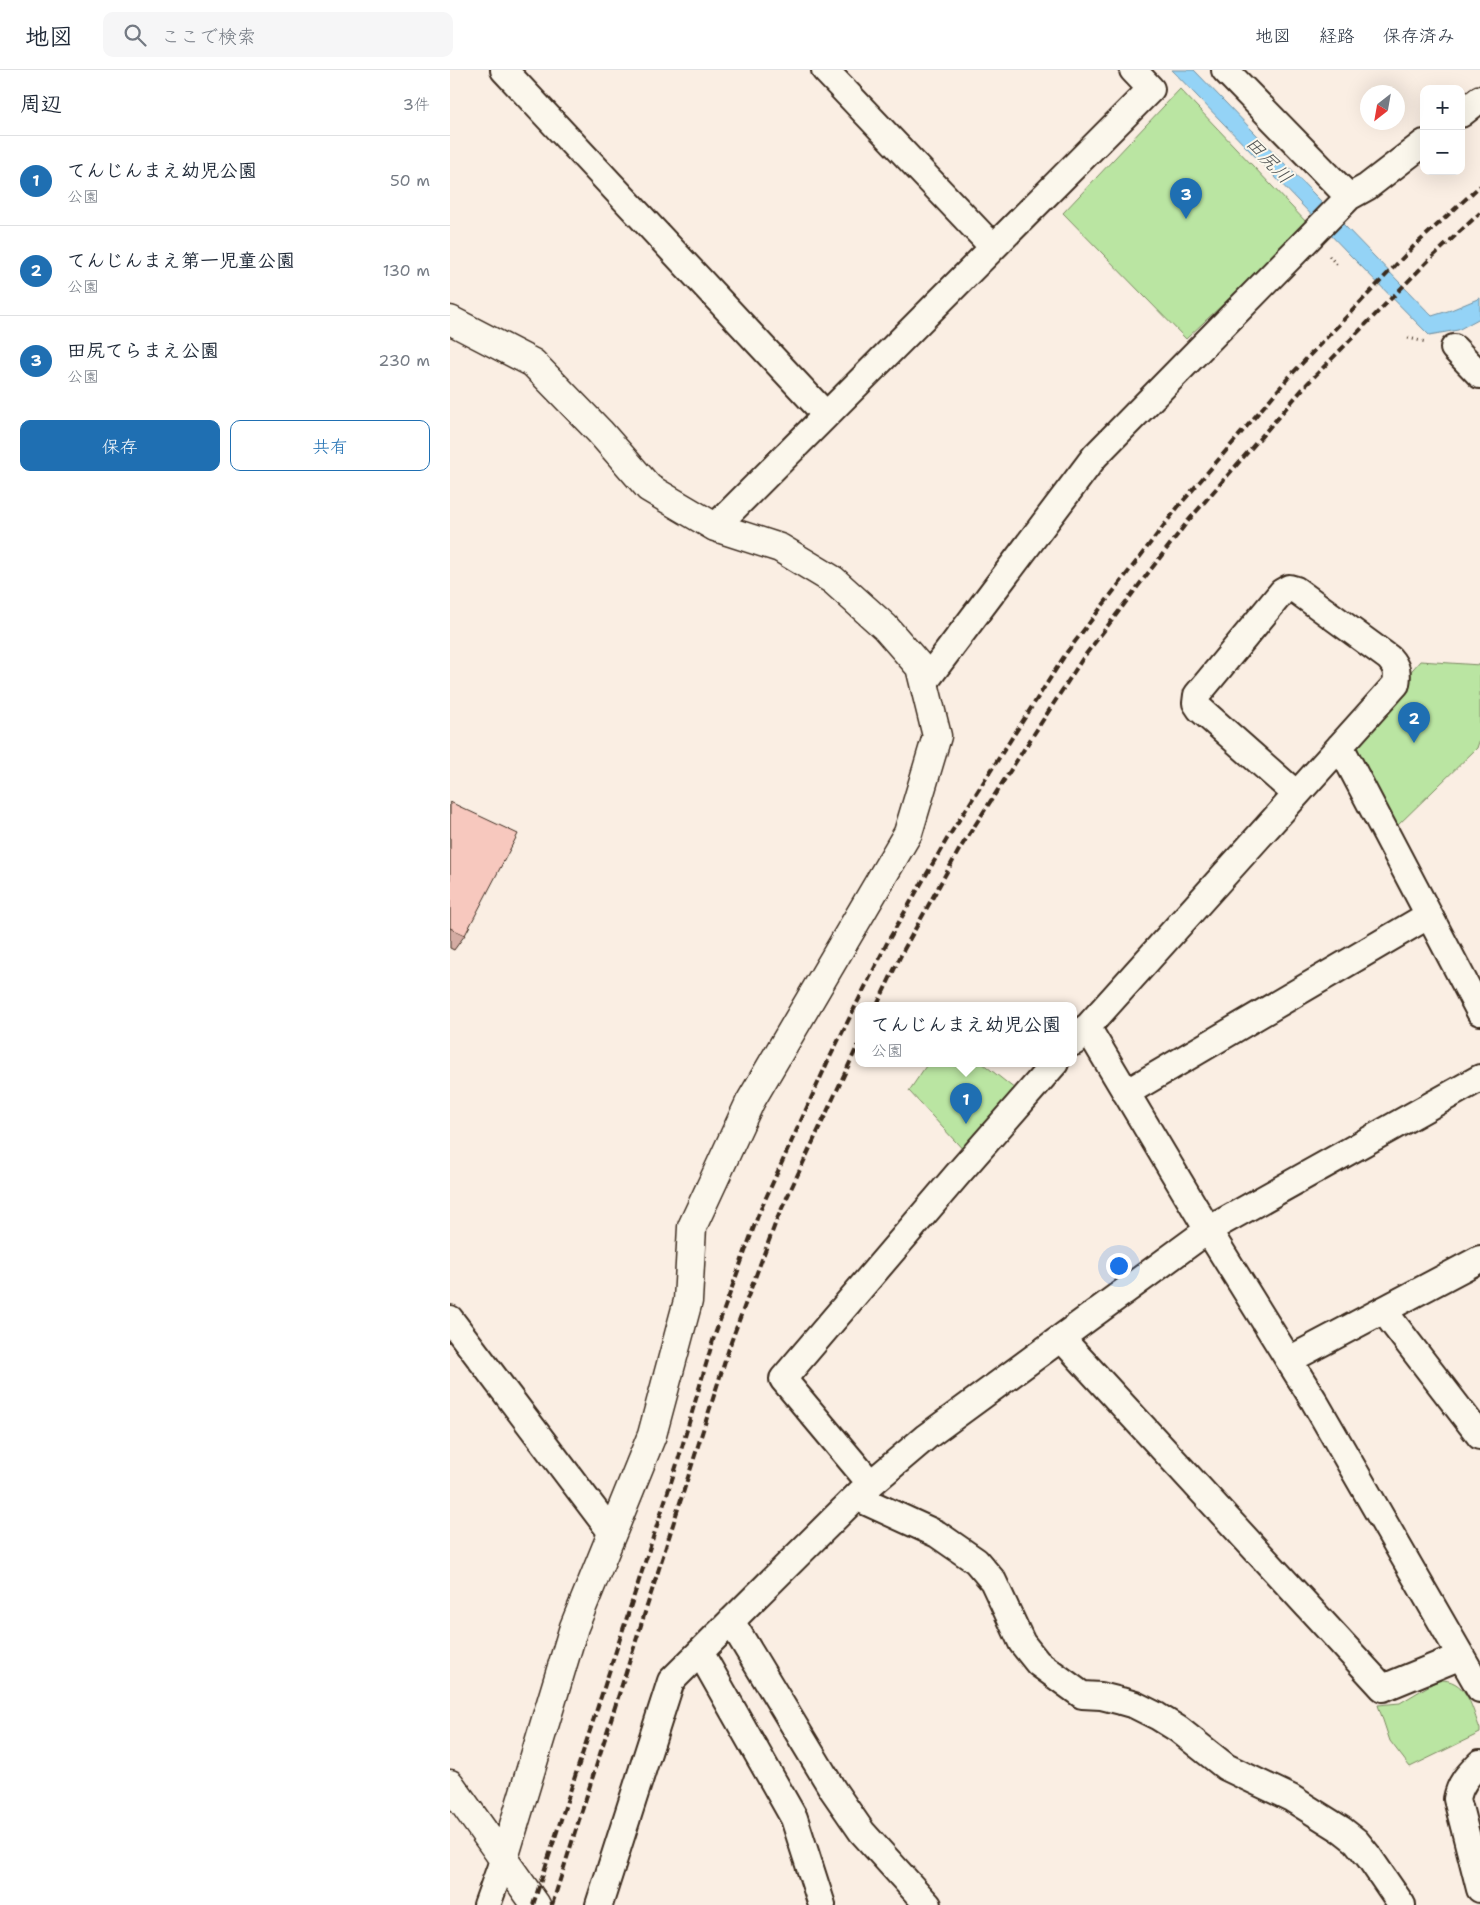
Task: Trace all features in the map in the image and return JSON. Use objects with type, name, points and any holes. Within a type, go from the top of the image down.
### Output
[{"type":"street","points":[[504,70],[826,415]]},
{"type":"street","points":[[825,70],[993,247]]},
{"type":"street","points":[[715,527],[1151,89],[1133,70]]},
{"type":"street","points":[[1225,70],[1336,210]]},
{"type":"street","points":[[1465,111],[1480,99]]},
{"type":"street","points":[[924,683],[1095,456],[1336,210],[1420,146]]},
{"type":"street","points":[[450,320],[533,363],[600,432],[649,488],[715,527],[780,548],[833,580],[885,628],[920,667],[937,736],[908,833],[750,1102],[692,1227],[688,1301],[652,1435],[574,1627],[504,1858],[487,1905]]},
{"type":"street","points":[[1454,348],[1480,375]]},
{"type":"street","points":[[1296,794],[1200,709],[1196,703],[1197,695],[1282,592],[1288,588],[1296,590],[1389,658],[1396,666],[1398,674],[1396,684],[1080,1034],[1126,1093],[1289,1360],[1480,1689]]},
{"type":"street","points":[[1340,746],[1480,1012]]},
{"type":"street","points":[[1126,1093],[1429,915]]},
{"type":"street","points":[[1052,1067],[783,1379],[863,1490],[937,1534],[976,1561],[994,1581],[1022,1643],[1038,1663],[1082,1695],[1101,1696],[1121,1701],[1135,1705],[1157,1716],[1178,1729],[1226,1767],[1291,1798],[1342,1830],[1356,1841],[1370,1857],[1402,1905]]},
{"type":"street","points":[[599,1905],[671,1681],[863,1490],[926,1437],[1208,1230],[1480,1078]]},
{"type":"street","points":[[1289,1360],[1480,1258]]},
{"type":"street","points":[[1383,1310],[1480,1436]]},
{"type":"street","points":[[450,1319],[612,1533]]},
{"type":"street","points":[[1061,1338],[1383,1688],[1461,1656]]},
{"type":"street","points":[[731,1621],[833,1790],[857,1825],[928,1905]]},
{"type":"street","points":[[700,1652],[794,1818],[822,1905]]},
{"type":"street","points":[[1480,1763],[1459,1787],[1457,1800],[1480,1889]]},
{"type":"street","points":[[450,1784],[536,1905]]},
{"type":"green space","points":[[1180,89],[1308,224],[1186,339],[1063,213]]},
{"type":"green space","points":[[1420,661],[1480,665],[1480,739],[1477,748],[1394,829],[1346,746]]},
{"type":"green space","points":[[925,1067],[987,1067],[1020,1093],[967,1154],[909,1091]]},
{"type":"green space","points":[[1443,1680],[1451,1682],[1464,1691],[1471,1705],[1480,1733],[1410,1767],[1390,1741],[1378,1705],[1400,1703],[1435,1682]]},
{"type":"water","name":"田尻川","points":[[1172,70],[1194,70],[1432,316],[1480,298],[1480,318],[1458,330],[1429,335]]},
{"type":"building","points":[[450,802],[518,834],[465,935],[450,928]]},
{"type":"railway","points":[[858,1002],[888,941],[947,839],[1067,652],[1178,507],[1289,377],[1413,247],[1480,186]]},
{"type":"railway","points":[[878,1002],[903,951],[959,850],[1083,658],[1188,521],[1307,384],[1429,260],[1480,213]]},
{"type":"railway","points":[[533,1905],[677,1464],[714,1337],[759,1213],[828,1061],[855,1007]]},
{"type":"railway","points":[[552,1905],[731,1342],[777,1219],[855,1051]]},
{"type":"place","name":"田尻てらまえ公園","points":[[1186,219]]},
{"type":"place","name":"てんじんまえ第一児童公園","points":[[1414,743]]},
{"type":"place","name":"てんじんまえ幼児公園","points":[[966,1124]]}]
